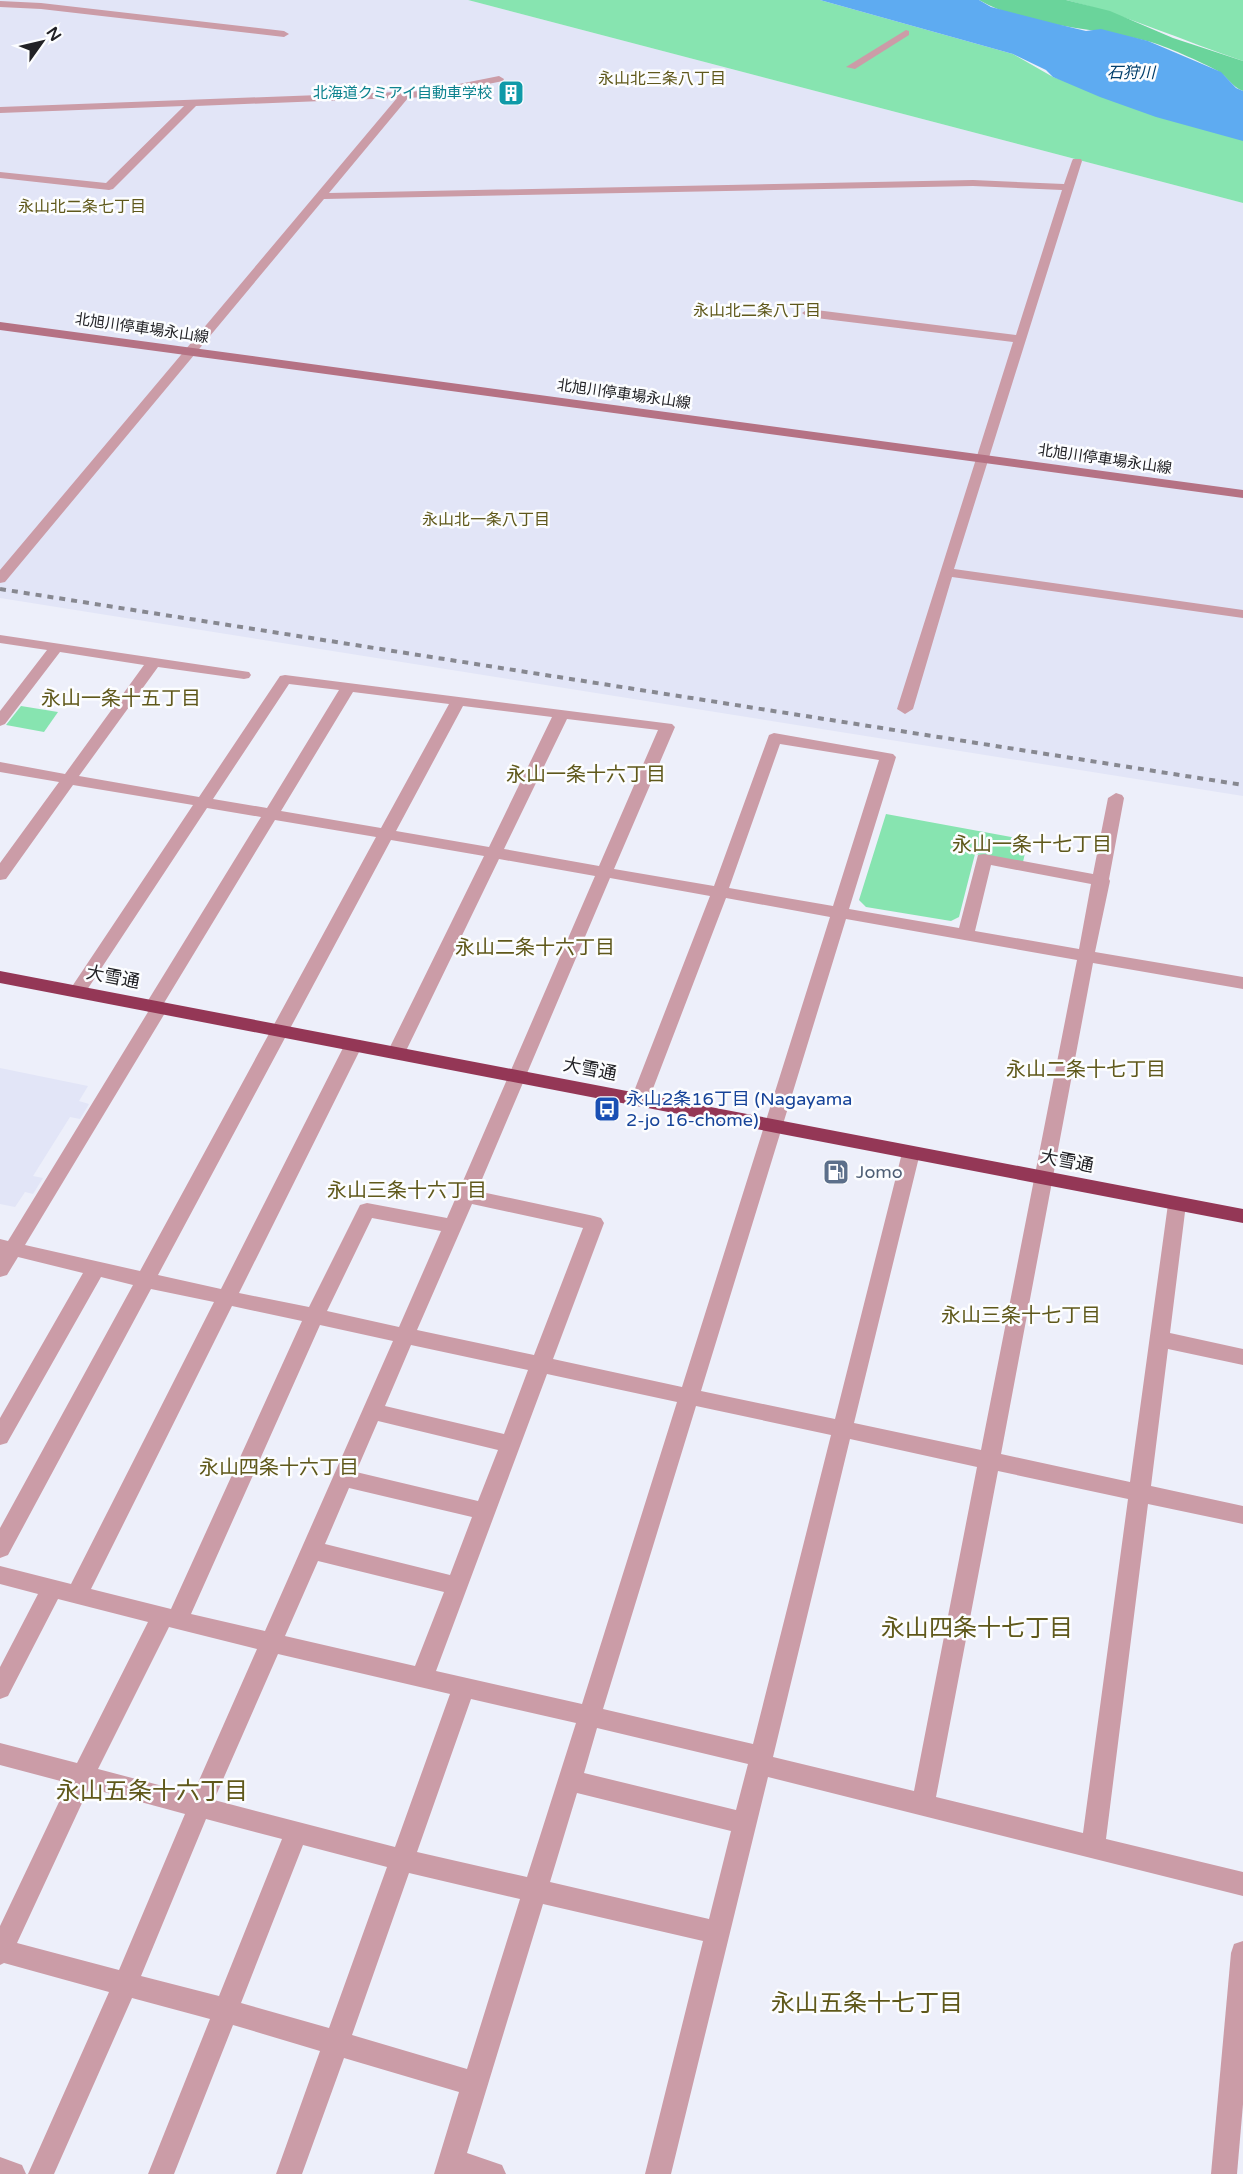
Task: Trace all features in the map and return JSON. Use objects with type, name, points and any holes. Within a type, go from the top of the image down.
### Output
[{"type":"highway","name":"大雪通","points":[[0,977],[1243,1216]]},
{"type":"main road","name":"北旭川停車場永山線","points":[[0,318],[194,348],[983,455],[1243,494]]},
{"type":"main road","name":"北旭川停車場永山線","points":[[0,326],[194,348]]},
{"type":"main road","name":"北旭川停車場永山線","points":[[983,455],[1243,486]]},
{"type":"street","points":[[1,2],[284,34]]},
{"type":"street","points":[[851,67],[906,33]]},
{"type":"street","points":[[0,110],[424,94],[499,79]]},
{"type":"street","points":[[0,579],[405,95]]},
{"type":"street","points":[[0,175],[109,187],[193,103]]},
{"type":"street","points":[[905,709],[946,572],[1077,161]]},
{"type":"street","points":[[320,196],[973,183],[1067,187]]},
{"type":"street","points":[[808,314],[1020,339]]},
{"type":"street","points":[[946,572],[1243,614]]},
{"type":"street","points":[[0,639],[244,675]]},
{"type":"street","points":[[0,721],[56,648]]},
{"type":"street","points":[[0,875],[153,663]]},
{"type":"street","points":[[40,2174],[125,1984],[667,727],[285,679],[77,992]]},
{"type":"street","points":[[0,1270],[6,1247],[156,1007],[348,688]]},
{"type":"street","points":[[0,1549],[384,833],[458,700]]},
{"type":"street","points":[[396,1053],[562,713]]},
{"type":"street","points":[[493,2174],[449,2168],[888,757],[774,738],[720,892],[640,1100]]},
{"type":"street","points":[[0,767],[1243,983]]},
{"type":"street","points":[[923,1805],[1102,881],[1116,798]]},
{"type":"street","points":[[966,935],[984,860],[1102,881]]},
{"type":"street","points":[[77,1594],[354,1044]]},
{"type":"street","points":[[658,2174],[911,1153]]},
{"type":"street","points":[[422,1678],[594,1223],[466,1196]]},
{"type":"street","points":[[1093,1846],[1177,1204]]},
{"type":"street","points":[[452,1226],[367,1210],[170,1618],[83,1775],[0,1951],[227,2011],[475,2084]]},
{"type":"street","points":[[6,1247],[145,1280],[1243,1515]]},
{"type":"street","points":[[0,1437],[96,1269]]},
{"type":"street","points":[[1160,1339],[1243,1356]]},
{"type":"street","points":[[372,1411],[510,1444]]},
{"type":"street","points":[[343,1478],[485,1511]]},
{"type":"street","points":[[312,1550],[457,1586]]},
{"type":"street","points":[[0,1575],[464,1688],[591,1715],[923,1805],[1243,1884]]},
{"type":"street","points":[[0,1689],[52,1589]]},
{"type":"street","points":[[289,2174],[464,1688]]},
{"type":"street","points":[[0,1754],[402,1860],[717,1932]]},
{"type":"street","points":[[570,1780],[744,1823]]},
{"type":"street","points":[[161,2174],[296,1833]]},
{"type":"street","points":[[1224,2174],[1243,1953]]},
{"type":"street","points":[[0,2170],[13,2174]]},
{"type":"shaded area","points":[[0,0],[468,0],[1243,203],[1243,796],[0,598]]},
{"type":"shaded area","points":[[0,1068],[88,1086],[79,1101],[89,1104],[80,1119],[70,1117],[33,1176],[43,1178],[33,1194],[25,1192],[15,1207],[0,1204]]},
{"type":"green space","points":[[468,0],[820,0],[1013,54],[1053,77],[1243,140],[1243,203]]},
{"type":"green space","points":[[979,0],[1066,0],[1110,11],[1173,38],[1243,61],[1243,91],[1218,71],[1155,43],[1017,16]]},
{"type":"green space","points":[[1066,0],[1243,0],[1243,61],[1133,21]]},
{"type":"green space","points":[[21,706],[58,712],[44,732],[6,725]]},
{"type":"green space","points":[[886,814],[1028,840],[1023,862],[975,854],[959,917],[951,921],[866,907],[859,900]]},
{"type":"water","name":"石狩川","points":[[820,0],[979,0],[991,7],[1057,24],[1086,31],[1101,29],[1148,41],[1221,72],[1236,88],[1243,91],[1243,141],[1156,117],[1100,97],[1053,77],[1046,70],[1013,54]]},
{"type":"railway","points":[[0,589],[1243,785]]},
{"type":"place","name":"北海道クミアイ自動車学校","points":[[511,93]]},
{"type":"place","name":"永山2条16丁目 (Nagayama 2-jo 16-chome)","points":[[607,1109]]},
{"type":"place","name":"Jomo","points":[[836,1172]]},
{"type":"district","name":"永山北三条八丁目","points":[[662,78]]},
{"type":"district","name":"永山北二条七丁目","points":[[82,206]]},
{"type":"district","name":"永山北二条八丁目","points":[[757,310]]},
{"type":"district","name":"永山北一条八丁目","points":[[486,519]]},
{"type":"district","name":"永山一条十五丁目","points":[[121,698]]},
{"type":"district","name":"永山一条十六丁目","points":[[586,774]]},
{"type":"district","name":"永山一条十七丁目","points":[[1032,844]]},
{"type":"district","name":"永山二条十六丁目","points":[[535,947]]},
{"type":"district","name":"永山二条十七丁目","points":[[1086,1069]]},
{"type":"district","name":"永山三条十六丁目","points":[[407,1190]]},
{"type":"district","name":"永山三条十七丁目","points":[[1021,1315]]},
{"type":"district","name":"永山四条十六丁目","points":[[279,1467]]},
{"type":"district","name":"永山四条十七丁目","points":[[977,1628]]},
{"type":"district","name":"永山五条十六丁目","points":[[152,1791]]},
{"type":"district","name":"永山五条十七丁目","points":[[867,2003]]}]
